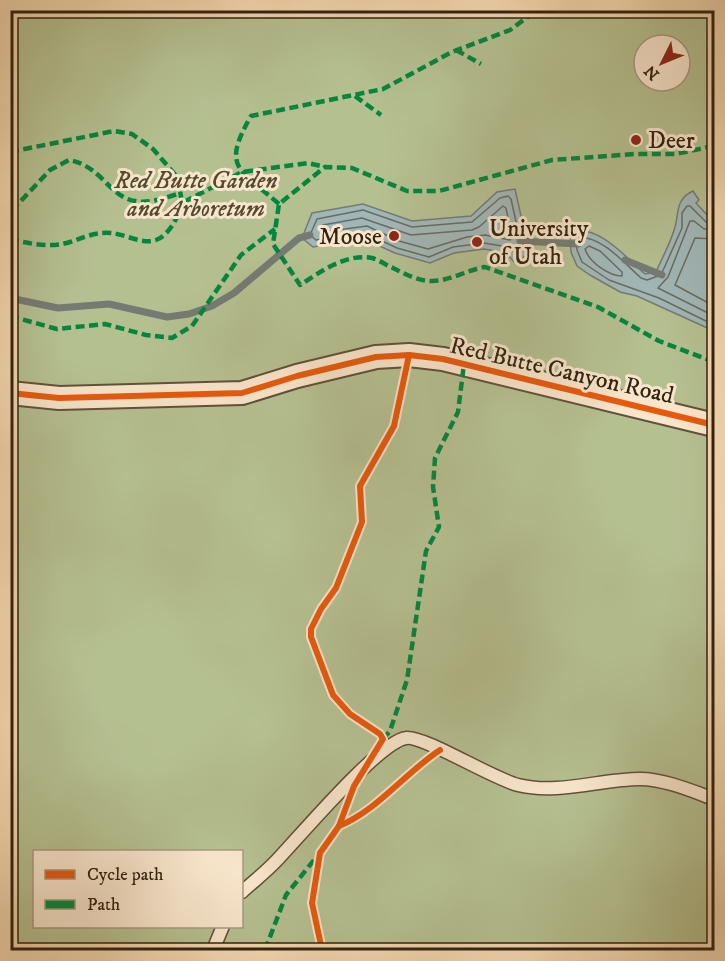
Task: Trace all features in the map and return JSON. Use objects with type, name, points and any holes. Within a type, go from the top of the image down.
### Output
[{"type":"street","name":"Red Butte Canyon Road","points":[[10,393],[59,398],[242,393],[297,376],[376,357],[409,355],[443,359],[714,425]]},
{"type":"lane","points":[[243,891],[276,861],[370,762],[384,750],[406,738],[425,742],[485,772],[523,786],[540,788],[644,779],[714,799]]},
{"type":"lane","points":[[213,951],[223,928]]},
{"type":"green space","name":"Red Butte Garden and Arboretum","points":[[10,11],[714,11],[714,950],[11,950]]},
{"type":"water","points":[[515,189],[527,243],[527,254],[516,264],[506,253],[484,249],[454,253],[430,263],[395,253],[364,239],[313,247],[302,238],[312,213],[363,204],[412,221],[471,216],[497,192]]},
{"type":"water","points":[[693,191],[699,200],[696,203],[709,217],[714,213],[714,331],[637,296],[620,292],[577,266],[571,252],[570,234],[579,231],[589,232],[610,243],[645,274],[656,272],[673,233],[680,202]]},
{"type":"waterway","points":[[10,298],[58,308],[109,304],[167,317],[189,314],[212,306],[234,293],[299,238],[310,235]]},
{"type":"waterway","points":[[520,241],[578,244]]},
{"type":"waterway","points":[[625,260],[662,275]]},
{"type":"marked path","points":[[373,10],[389,10]]},
{"type":"marked path","points":[[279,204],[245,174],[236,157],[242,133],[251,116],[383,89],[452,52],[510,30],[537,10]]},
{"type":"marked path","points":[[456,50],[481,64]]},
{"type":"marked path","points":[[355,96],[381,115]]},
{"type":"marked path","points":[[10,152],[114,131],[132,134],[153,149],[178,178],[182,203],[242,172],[308,163],[325,167]]},
{"type":"marked path","points":[[714,146],[675,154],[635,154],[552,160],[439,191],[407,191],[352,168],[325,167],[279,204],[273,244],[300,285],[334,265],[362,257],[375,259],[407,275],[427,281],[439,281],[485,267],[598,307],[659,341],[714,362]]},
{"type":"marked path","points":[[10,208],[18,204],[50,170],[69,160],[90,168],[118,194],[135,201],[152,201],[181,193]]},
{"type":"marked path","points":[[10,239],[33,244],[56,245],[105,233],[140,240],[156,240],[170,229],[182,203]]},
{"type":"marked path","points":[[10,316],[57,329],[105,324],[146,335],[172,338],[192,326],[241,255],[275,229]]},
{"type":"marked path","points":[[383,739],[390,731],[407,680],[426,551],[439,527],[433,487],[435,458],[458,412],[464,364]]},
{"type":"marked path","points":[[265,950],[286,895],[318,855]]},
{"type":"cycle path","points":[[10,393],[59,398],[242,393],[297,376],[376,357],[409,355],[443,359],[714,425]]},
{"type":"cycle path","points":[[322,950],[312,903],[320,853],[339,826],[354,786],[383,739],[380,734],[350,714],[333,695],[311,637],[311,629],[321,609],[336,588],[362,522],[360,486],[394,426],[409,355]]},
{"type":"cycle path","points":[[339,826],[366,811],[440,750]]},
{"type":"place","name":"Deer","points":[[636,140]]},
{"type":"place","name":"Moose","points":[[394,236]]},
{"type":"place","name":"University of Utah","points":[[477,242]]}]
